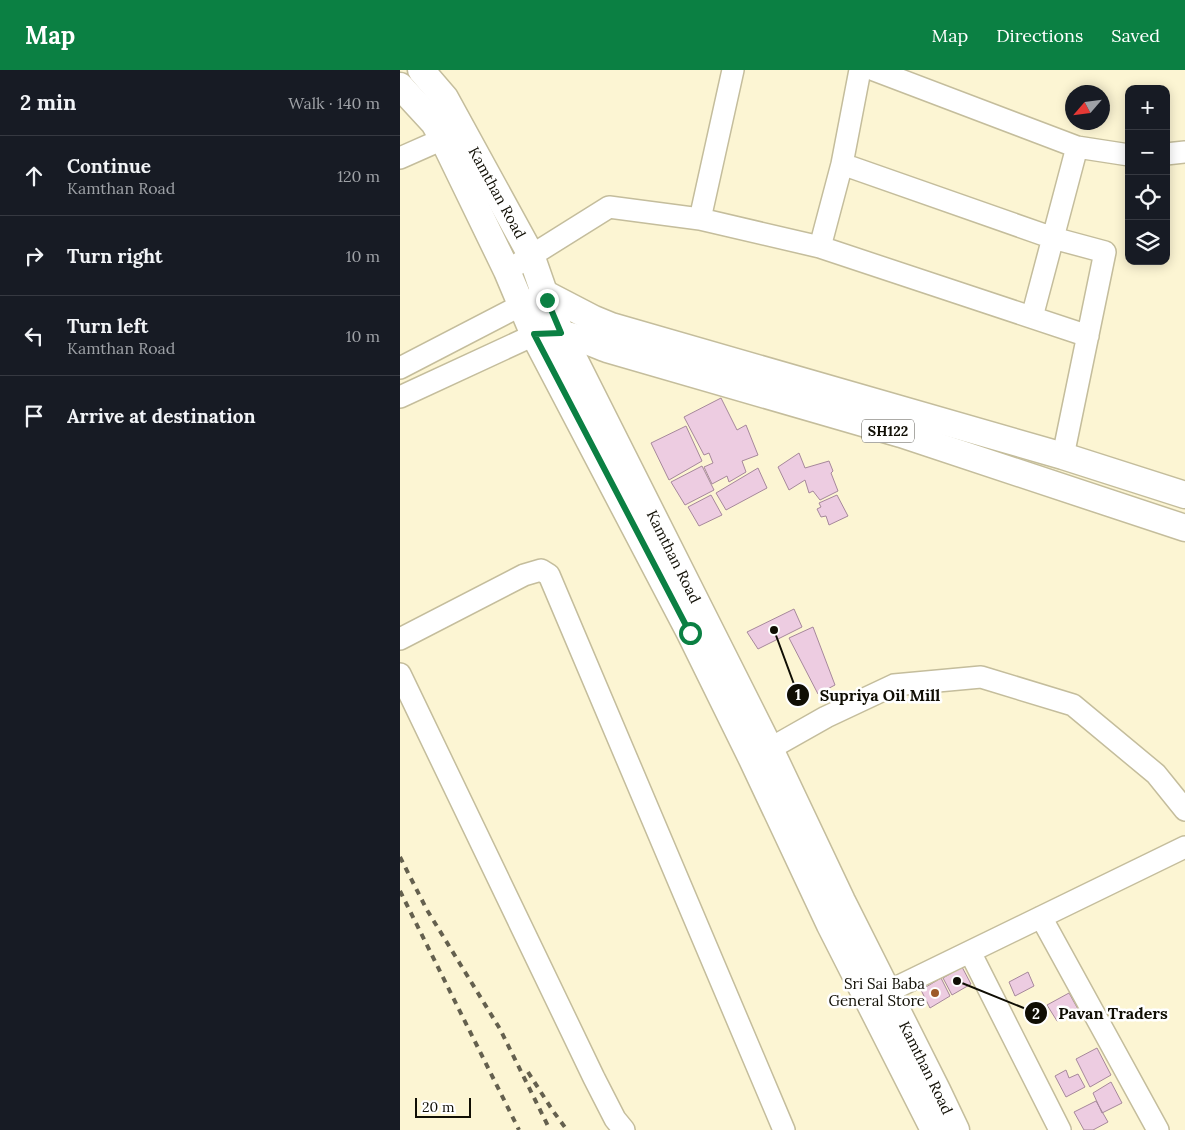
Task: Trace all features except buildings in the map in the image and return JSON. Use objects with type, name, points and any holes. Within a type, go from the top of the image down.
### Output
[{"type":"main road","name":"Kamthan Road","points":[[421,70],[434,123],[507,271],[561,333],[761,754],[830,925],[937,1090],[956,1130]]},
{"type":"main road","name":"Kamthan Road","points":[[400,86],[428,98],[445,98],[531,255],[534,334],[690,633],[761,754]]},
{"type":"main road","points":[[533,299],[611,326],[1063,456],[1185,494]]},
{"type":"main road","name":"SH122","points":[[534,334],[561,333],[589,341],[607,350],[901,434],[1185,528]]},
{"type":"main road","name":"Kamthan Road","points":[[879,998],[934,1130]]},
{"type":"street","points":[[700,219],[733,70]]},
{"type":"street","points":[[820,247],[842,164],[860,70]]},
{"type":"street","points":[[874,70],[1077,147],[1125,154]]},
{"type":"street","points":[[400,158],[443,140]]},
{"type":"street","points":[[1032,317],[1077,147]]},
{"type":"street","points":[[1170,154],[1185,152]]},
{"type":"street","points":[[842,164],[1053,238],[1105,252],[1063,456]]},
{"type":"street","points":[[507,271],[610,207],[700,219],[820,247],[1088,336]]},
{"type":"street","points":[[400,368],[533,299]]},
{"type":"street","points":[[400,397],[534,334]]},
{"type":"street","points":[[400,639],[524,575],[541,570],[549,575],[784,1130]]},
{"type":"street","points":[[400,674],[594,1078],[624,1130]]},
{"type":"street","points":[[761,754],[826,717],[894,685],[981,677],[1073,706],[1156,774],[1185,810]]},
{"type":"street","points":[[879,998],[1185,847]]},
{"type":"street","points":[[1041,917],[1158,1130]]},
{"type":"street","points":[[970,952],[1060,1130]]},
{"type":"railway","points":[[400,857],[427,910],[500,1029],[550,1130]]},
{"type":"railway","points":[[400,891],[519,1130]]},
{"type":"railway","points":[[528,1072],[567,1130]]},
{"type":"place","name":"Supriya Oil Mill","points":[[774,630]]},
{"type":"place","name":"Pavan Traders","points":[[957,981]]},
{"type":"place","name":"Sri Sai Baba General Store","points":[[935,993]]},
{"type":"route","points":[[547,300],[561,333],[534,334],[690,633]]}]
